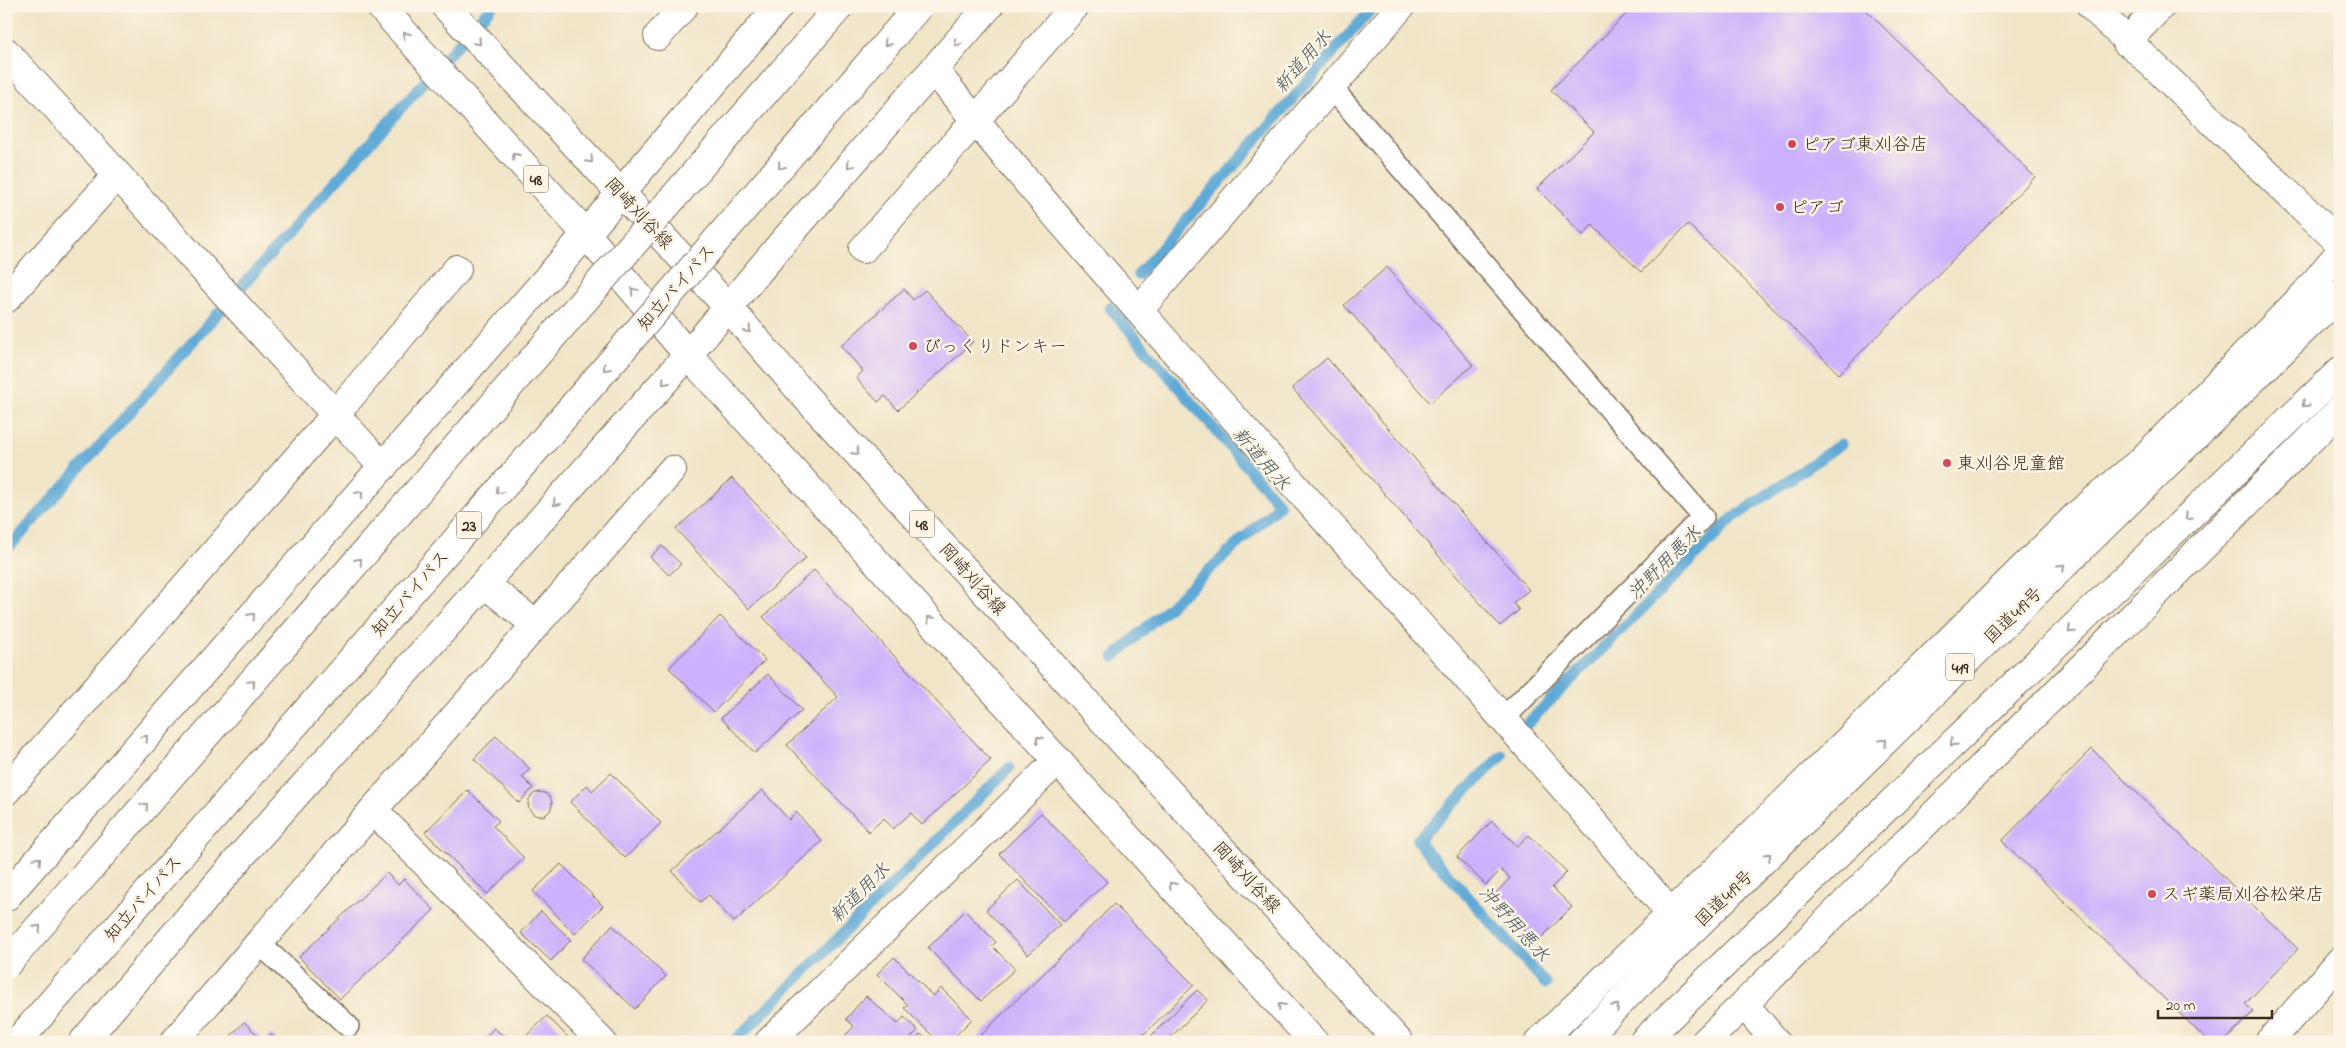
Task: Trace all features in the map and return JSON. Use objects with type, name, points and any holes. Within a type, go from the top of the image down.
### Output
[{"type":"main road","name":"48","points":[[380,6],[586,234],[688,355],[1314,1042]]},
{"type":"main road","name":"岡崎刈谷線","points":[[445,6],[729,308],[863,459],[1399,1042]]},
{"type":"main road","points":[[658,36],[684,6]]},
{"type":"main road","points":[[6,897],[621,194],[779,6]]},
{"type":"main road","points":[[6,965],[840,6]]},
{"type":"main road","name":"知立バイパス","points":[[17,1042],[919,6]]},
{"type":"main road","points":[[83,1042],[243,854],[688,355],[783,242],[989,6]]},
{"type":"main road","points":[[863,249],[1075,6]]},
{"type":"main road","points":[[1139,310],[1401,6]]},
{"type":"main road","points":[[2091,6],[2126,42],[2340,243]]},
{"type":"main road","points":[[2126,42],[2161,6]]},
{"type":"main road","points":[[6,52],[383,467]]},
{"type":"main road","points":[[934,70],[1139,310],[1503,719],[1671,914]]},
{"type":"main road","points":[[6,299],[117,175]]},
{"type":"main road","points":[[1539,1042],[2076,516],[2142,460],[2305,294],[2340,252]]},
{"type":"main road","points":[[6,791],[335,415],[457,269]]},
{"type":"main road","name":"国道419号","points":[[1581,1042],[1681,941],[2340,294]]},
{"type":"main road","points":[[1643,1042],[2340,371]]},
{"type":"main road","points":[[1705,1042],[2340,410]]},
{"type":"main road","points":[[174,1042],[373,810],[672,470]]},
{"type":"main road","points":[[484,584],[536,625]]},
{"type":"main road","points":[[769,1042],[1058,760]]},
{"type":"main road","points":[[373,810],[602,1042]]},
{"type":"main road","points":[[2269,1042],[2334,978]]},
{"type":"main road","points":[[1744,1004],[1776,1042]]},
{"type":"lane","points":[[1331,87],[1702,517],[1503,719]]},
{"type":"lane","points":[[259,943],[348,1026]]},
{"type":"building","name":"ピアゴ","points":[[1634,6],[1862,6],[2035,177],[1839,374],[1688,224],[1641,272],[1592,225],[1583,235],[1537,189],[1594,132],[1551,90]]},
{"type":"building","points":[[1387,267],[1473,365],[1430,403],[1344,305]]},
{"type":"building","points":[[904,289],[913,300],[925,290],[973,342],[898,410],[885,396],[878,402],[856,378],[863,371],[841,346]]},
{"type":"building","points":[[1327,358],[1529,590],[1513,603],[1519,610],[1500,626],[1292,388]]},
{"type":"building","points":[[732,478],[806,558],[749,609],[676,529]]},
{"type":"building","points":[[662,546],[681,564],[669,575],[650,557]]},
{"type":"building","points":[[814,570],[991,760],[922,825],[911,813],[893,829],[884,818],[869,832],[787,745],[838,697],[763,617]]},
{"type":"building","points":[[720,616],[765,660],[714,712],[669,668]]},
{"type":"building","points":[[768,674],[802,710],[755,753],[721,718]]},
{"type":"building","points":[[496,736],[530,769],[522,777],[533,788],[519,803],[474,759]]},
{"type":"building","points":[[2092,749],[2298,949],[2245,1004],[2253,1012],[2224,1042],[2209,1042],[2002,841]]},
{"type":"building","points":[[611,773],[661,823],[625,858],[570,802],[587,785],[592,791]]},
{"type":"building","points":[[468,790],[499,821],[493,826],[524,858],[487,894],[425,832]]},
{"type":"building","points":[[762,790],[789,820],[796,812],[822,841],[734,922],[709,895],[700,902],[672,871]]},
{"type":"building","points":[[540,792],[549,795],[552,804],[549,813],[540,816],[531,813],[528,804],[531,795]]},
{"type":"building","points":[[1041,813],[1107,882],[1064,922],[999,854]]},
{"type":"building","points":[[1492,821],[1517,846],[1529,835],[1567,872],[1552,887],[1572,907],[1536,943],[1491,898],[1510,878],[1501,870],[1486,885],[1457,857]]},
{"type":"building","points":[[561,864],[603,906],[575,934],[533,891]]},
{"type":"building","points":[[387,873],[398,885],[404,879],[434,910],[340,999],[299,957]]},
{"type":"building","points":[[1018,880],[1060,925],[1028,955],[986,910]]},
{"type":"building","points":[[1114,904],[1194,985],[1136,1042],[974,1042]]},
{"type":"building","points":[[541,911],[571,940],[551,961],[521,933]]},
{"type":"building","points":[[965,911],[996,942],[992,946],[1015,969],[981,1001],[928,948]]},
{"type":"building","points":[[612,925],[666,976],[635,1009],[581,959]]},
{"type":"building","points":[[894,957],[933,996],[941,988],[972,1019],[949,1042],[939,1042],[904,1008],[908,1005],[877,974]]},
{"type":"building","points":[[1197,990],[1208,1000],[1166,1042],[1145,1042]]},
{"type":"building","points":[[866,996],[898,1024],[904,1017],[918,1030],[907,1042],[850,1042],[844,1037],[854,1026],[846,1019]]},
{"type":"building","points":[[547,1016],[573,1042],[530,1042],[525,1037]]},
{"type":"building","points":[[244,1022],[264,1041],[271,1034],[279,1042],[225,1042]]},
{"type":"building","points":[[494,1028],[507,1039],[504,1042],[481,1042]]},
{"type":"building","points":[[921,1034],[929,1042],[914,1042]]},
{"type":"waterway","points":[[6,551],[492,6]]},
{"type":"waterway","name":"新道用水","points":[[1138,275],[1374,6]]},
{"type":"waterway","name":"新道用水","points":[[1110,308],[1280,505],[1114,657]]},
{"type":"waterway","name":"沖野用悪水","points":[[1527,724],[1733,518],[1841,444]]},
{"type":"waterway","name":"沖野用悪水","points":[[1502,755],[1417,840],[1546,984]]},
{"type":"waterway","name":"新道用水","points":[[734,1042],[1009,768]]},
{"type":"place","name":"ピアゴ東刈谷店","points":[[1792,144]]},
{"type":"place","name":"ピアゴ","points":[[1780,207]]},
{"type":"place","name":"びっくりドンキー","points":[[913,346]]},
{"type":"place","name":"東刈谷児童館","points":[[1947,463]]},
{"type":"place","name":"スギ薬局刈谷松栄店","points":[[2152,894]]}]
